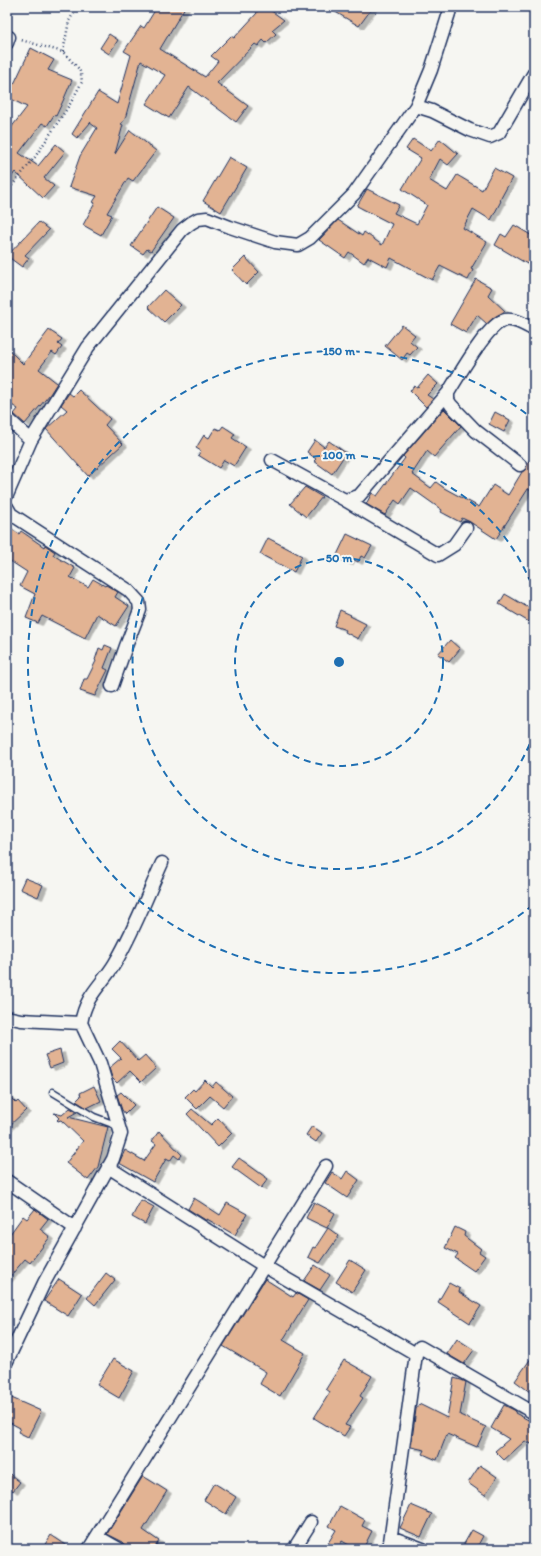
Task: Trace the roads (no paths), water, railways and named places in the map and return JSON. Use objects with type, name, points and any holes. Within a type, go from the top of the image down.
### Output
[{"type":"street","points":[[7,495],[31,440],[88,347],[182,230],[191,223],[207,218],[275,242],[298,245],[310,238],[354,194],[416,106],[431,70],[451,7]]},
{"type":"street","points":[[416,106],[470,130],[490,136],[498,133],[534,73]]},
{"type":"street","points":[[345,500],[359,496],[448,393],[476,348],[498,323],[505,320],[514,320],[534,330]]},
{"type":"street","points":[[448,393],[448,400],[451,405],[476,431],[520,465]]},
{"type":"street","points":[[7,418],[31,440]]},
{"type":"street","points":[[272,460],[345,500],[438,555],[454,545],[466,528]]},
{"type":"street","points":[[7,507],[11,514],[128,590],[139,602],[140,610],[112,686]]},
{"type":"street","points":[[7,1361],[44,1284],[116,1153],[121,1134],[108,1084],[81,1023],[82,1016],[91,994],[112,968],[123,949],[162,863]]},
{"type":"street","points":[[7,1016],[21,1020],[81,1023]]},
{"type":"street","points":[[89,1549],[326,1166]]},
{"type":"street","points":[[108,1167],[264,1266],[416,1354]]},
{"type":"street","points":[[7,1181],[75,1228]]},
{"type":"street","points":[[389,1549],[416,1354],[420,1347],[534,1413]]},
{"type":"street","points":[[294,1549],[311,1522]]},
{"type":"street","points":[[98,1536],[119,1549]]},
{"type":"street","points":[[391,1536],[424,1549]]},
{"type":"lane","points":[[53,1092],[94,1116],[118,1126]]}]
